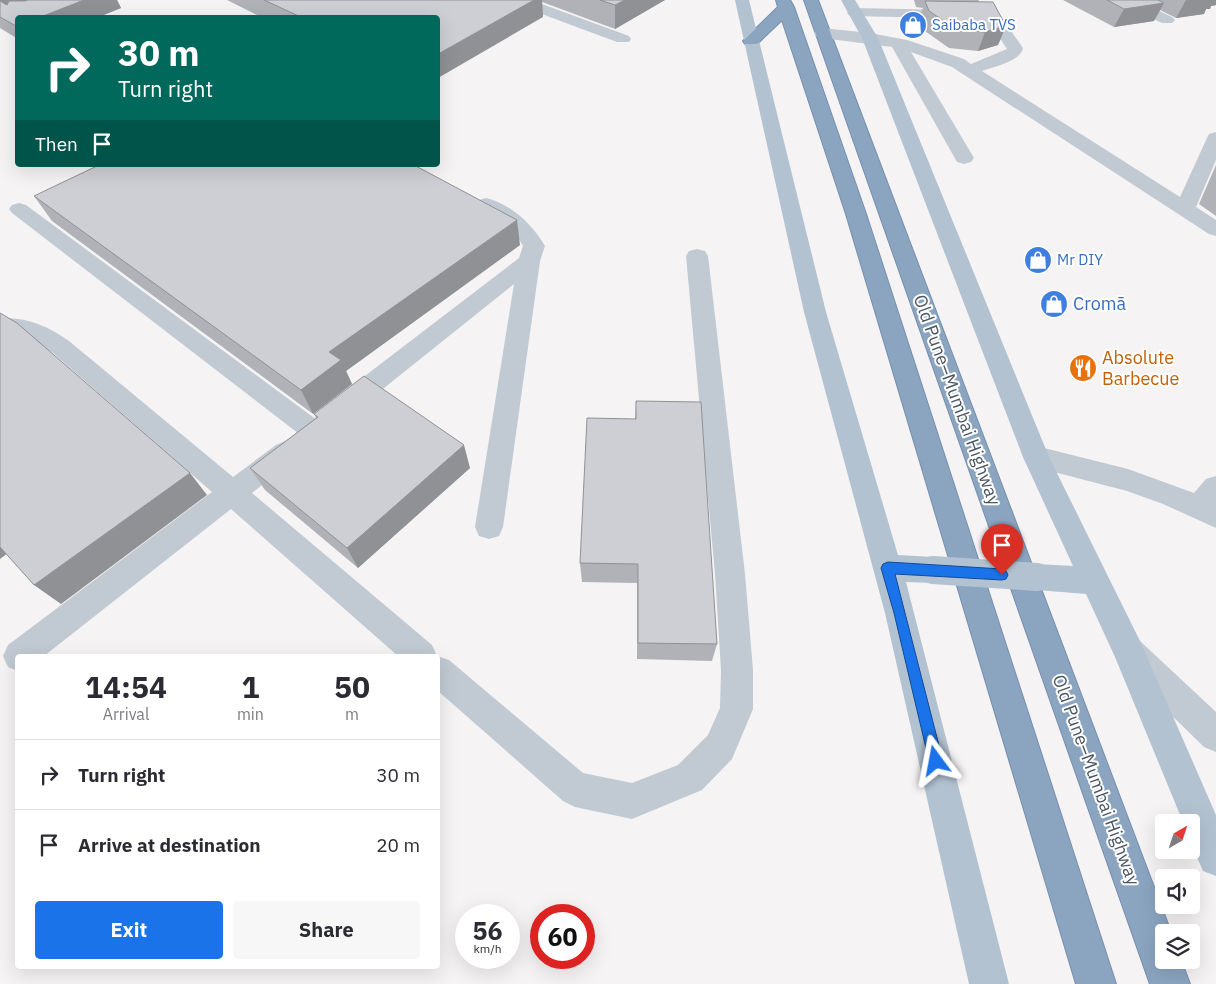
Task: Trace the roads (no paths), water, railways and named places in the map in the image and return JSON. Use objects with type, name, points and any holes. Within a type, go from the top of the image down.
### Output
[{"type":"highway","points":[[751,41],[784,3]]},
{"type":"highway","name":"Old Pune–Mumbai Highway","points":[[784,3],[862,233],[1096,984]]},
{"type":"highway","name":"Old Pune–Mumbai Highway","points":[[817,15],[1170,984]]},
{"type":"main road","points":[[742,0],[815,312],[900,613],[989,984]]},
{"type":"main road","points":[[851,6],[870,38],[1036,457],[1129,652],[1216,858]]},
{"type":"main road","points":[[888,568],[1095,581]]},
{"type":"street","points":[[516,0],[622,39]]},
{"type":"street","points":[[1124,0],[1167,20]]},
{"type":"street","points":[[817,15],[870,38],[933,53],[973,68],[1002,58],[1015,51],[1015,48],[992,14],[906,13],[851,6]]},
{"type":"street","points":[[906,13],[914,31],[1216,229]]},
{"type":"street","points":[[898,44],[964,158]]},
{"type":"street","points":[[1184,208],[1216,138]]},
{"type":"street","points":[[462,192],[489,206],[518,225],[529,234],[534,246],[529,261],[489,527]]},
{"type":"street","points":[[18,210],[312,430]]},
{"type":"street","points":[[440,673],[575,789],[632,801],[690,778],[720,746],[736,709],[737,670],[730,574],[697,256]]},
{"type":"street","points":[[22,654],[232,494],[529,261]]},
{"type":"street","points":[[0,326],[22,326],[45,336],[92,372],[418,654]]},
{"type":"street","points":[[1036,457],[1086,466],[1210,503]]},
{"type":"street","points":[[1129,652],[1216,735]]},
{"type":"street","points":[[0,670],[15,659]]},
{"type":"place","name":"Saibaba TVS","points":[[913,25]]},
{"type":"place","name":"Mr DIY","points":[[1038,260]]},
{"type":"place","name":"Cromā","points":[[1054,304]]},
{"type":"place","name":"Absolute Barbecue","points":[[1083,368]]}]
